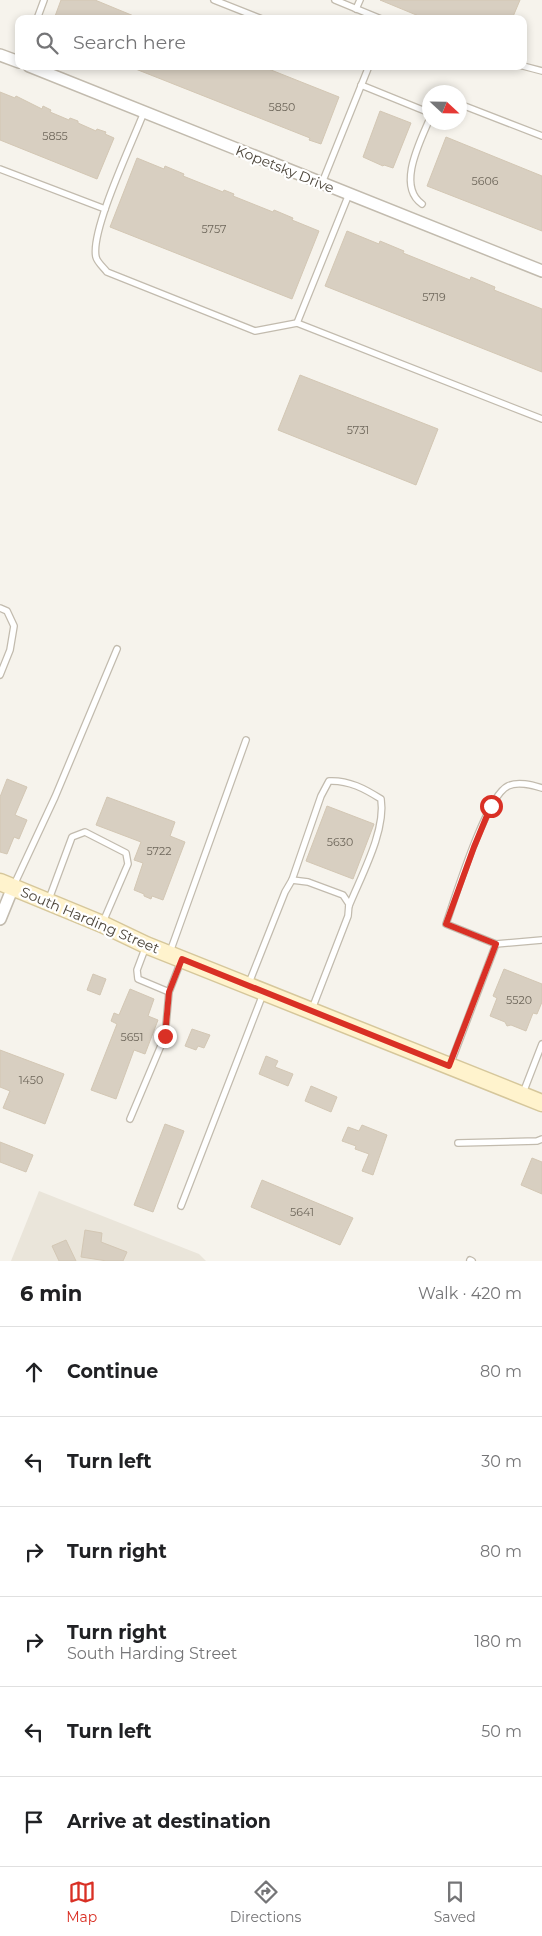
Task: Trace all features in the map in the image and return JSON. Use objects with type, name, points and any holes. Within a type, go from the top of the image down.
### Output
[{"type":"street","points":[[0,55],[15,61]]},
{"type":"street","name":"Kopetsky Drive","points":[[39,70],[542,271]]},
{"type":"street","points":[[0,919],[6,884]]},
{"type":"street","name":"South Harding Street","points":[[6,884],[175,957],[542,1103]]},
{"type":"lane","points":[[38,15],[44,0]]},
{"type":"lane","points":[[214,0],[252,15]]},
{"type":"lane","points":[[335,0],[371,15]]},
{"type":"lane","points":[[356,9],[360,0]]},
{"type":"lane","points":[[527,67],[542,71]]},
{"type":"lane","points":[[322,183],[367,70]]},
{"type":"lane","points":[[361,85],[422,110]]},
{"type":"lane","points":[[467,107],[542,136]]},
{"type":"lane","points":[[144,112],[105,209],[95,242],[96,258],[107,272],[256,331],[297,324],[542,419]]},
{"type":"lane","points":[[422,204],[413,193],[410,170],[425,130]]},
{"type":"lane","points":[[0,169],[105,209]]},
{"type":"lane","points":[[297,324],[349,194]]},
{"type":"lane","points":[[0,608],[8,611],[14,626],[10,650],[0,675]]},
{"type":"lane","points":[[6,884],[55,797],[117,650]]},
{"type":"lane","points":[[130,1119],[165,1036],[169,992],[175,957],[246,740]]},
{"type":"lane","points":[[248,986],[285,892],[292,880],[321,796],[329,781],[352,784],[368,791],[381,799],[383,812],[379,832],[348,908]]},
{"type":"lane","points":[[542,788],[528,784],[508,786],[498,794],[474,847],[446,924],[496,944],[542,940]]},
{"type":"lane","points":[[48,901],[72,837],[85,832],[126,853],[128,864],[102,924]]},
{"type":"lane","points":[[292,880],[308,882],[342,895],[349,904],[348,916],[311,1011]]},
{"type":"lane","points":[[449,1066],[496,944]]},
{"type":"lane","points":[[146,945],[137,970],[138,979],[169,992]]},
{"type":"lane","points":[[181,1206],[264,992]]},
{"type":"lane","points":[[522,1095],[542,1044]]},
{"type":"lane","points":[[458,1143],[540,1141]]},
{"type":"shaded area","points":[[39,1191],[199,1254],[206,1261],[11,1261]]},
{"type":"building","points":[[61,0],[95,0],[131,15],[55,15]]},
{"type":"building","points":[[380,0],[520,0],[514,15],[416,15]]},
{"type":"building","points":[[138,70],[271,70],[339,97],[321,144],[309,140],[310,138]]},
{"type":"building","points":[[0,92],[15,98],[16,96],[42,109],[43,106],[51,110],[50,112],[69,120],[70,118],[78,121],[78,123],[96,131],[97,129],[106,132],[105,134],[114,138],[97,179],[0,140]]},
{"type":"building","points":[[380,111],[411,123],[393,168],[383,166],[363,157]]},
{"type":"building","points":[[446,137],[542,176],[542,231],[427,186]]},
{"type":"building","points":[[137,158],[164,169],[165,166],[184,174],[183,176],[223,192],[224,190],[234,194],[233,196],[273,212],[274,210],[319,231],[292,299],[110,227]]},
{"type":"building","points":[[347,231],[379,244],[380,241],[404,251],[403,253],[470,280],[471,277],[495,287],[494,290],[542,309],[542,372],[325,286]]},
{"type":"building","points":[[300,375],[438,429],[416,485],[278,430]]},
{"type":"building","points":[[7,779],[27,787],[15,815],[27,820],[19,839],[14,837],[7,854],[0,852],[0,797]]},
{"type":"building","points":[[107,797],[175,822],[170,836],[185,842],[163,900],[152,896],[151,899],[134,890],[143,863],[134,860],[141,842],[96,825]]},
{"type":"building","points":[[327,806],[374,824],[353,879],[306,861]]},
{"type":"building","points":[[504,969],[542,984],[542,1002],[537,1014],[533,1013],[526,1031],[511,1025],[507,1026],[505,1022],[490,1016],[497,998],[493,996]]},
{"type":"building","points":[[93,974],[106,979],[100,995],[87,990]]},
{"type":"building","points":[[130,989],[154,999],[148,1016],[158,1020],[145,1054],[134,1050],[116,1099],[91,1090],[117,1024],[111,1021],[114,1013],[119,1015]]},
{"type":"building","points":[[192,1029],[210,1035],[204,1048],[198,1046],[196,1050],[185,1046]]},
{"type":"building","points":[[0,1050],[64,1074],[45,1124],[3,1108],[10,1091],[0,1087]]},
{"type":"building","points":[[266,1056],[278,1061],[275,1067],[293,1074],[288,1086],[259,1074]]},
{"type":"building","points":[[311,1086],[337,1097],[331,1112],[305,1101]]},
{"type":"building","points":[[165,1124],[184,1131],[153,1212],[134,1205]]},
{"type":"building","points":[[362,1125],[387,1135],[373,1175],[362,1171],[369,1154],[355,1149],[356,1146],[342,1141],[348,1127],[359,1131]]},
{"type":"building","points":[[0,1142],[33,1155],[26,1172],[0,1162]]},
{"type":"building","points":[[532,1158],[542,1162],[542,1194],[521,1185]]},
{"type":"building","points":[[262,1180],[353,1218],[340,1245],[251,1207]]},
{"type":"building","points":[[85,1230],[102,1233],[101,1242],[127,1252],[123,1261],[107,1261],[81,1257]]},
{"type":"building","points":[[66,1240],[76,1261],[59,1261],[52,1246]]},
{"type":"route","points":[[165,1036],[169,992],[182,959],[449,1066],[496,944],[446,924],[491,806]]}]
